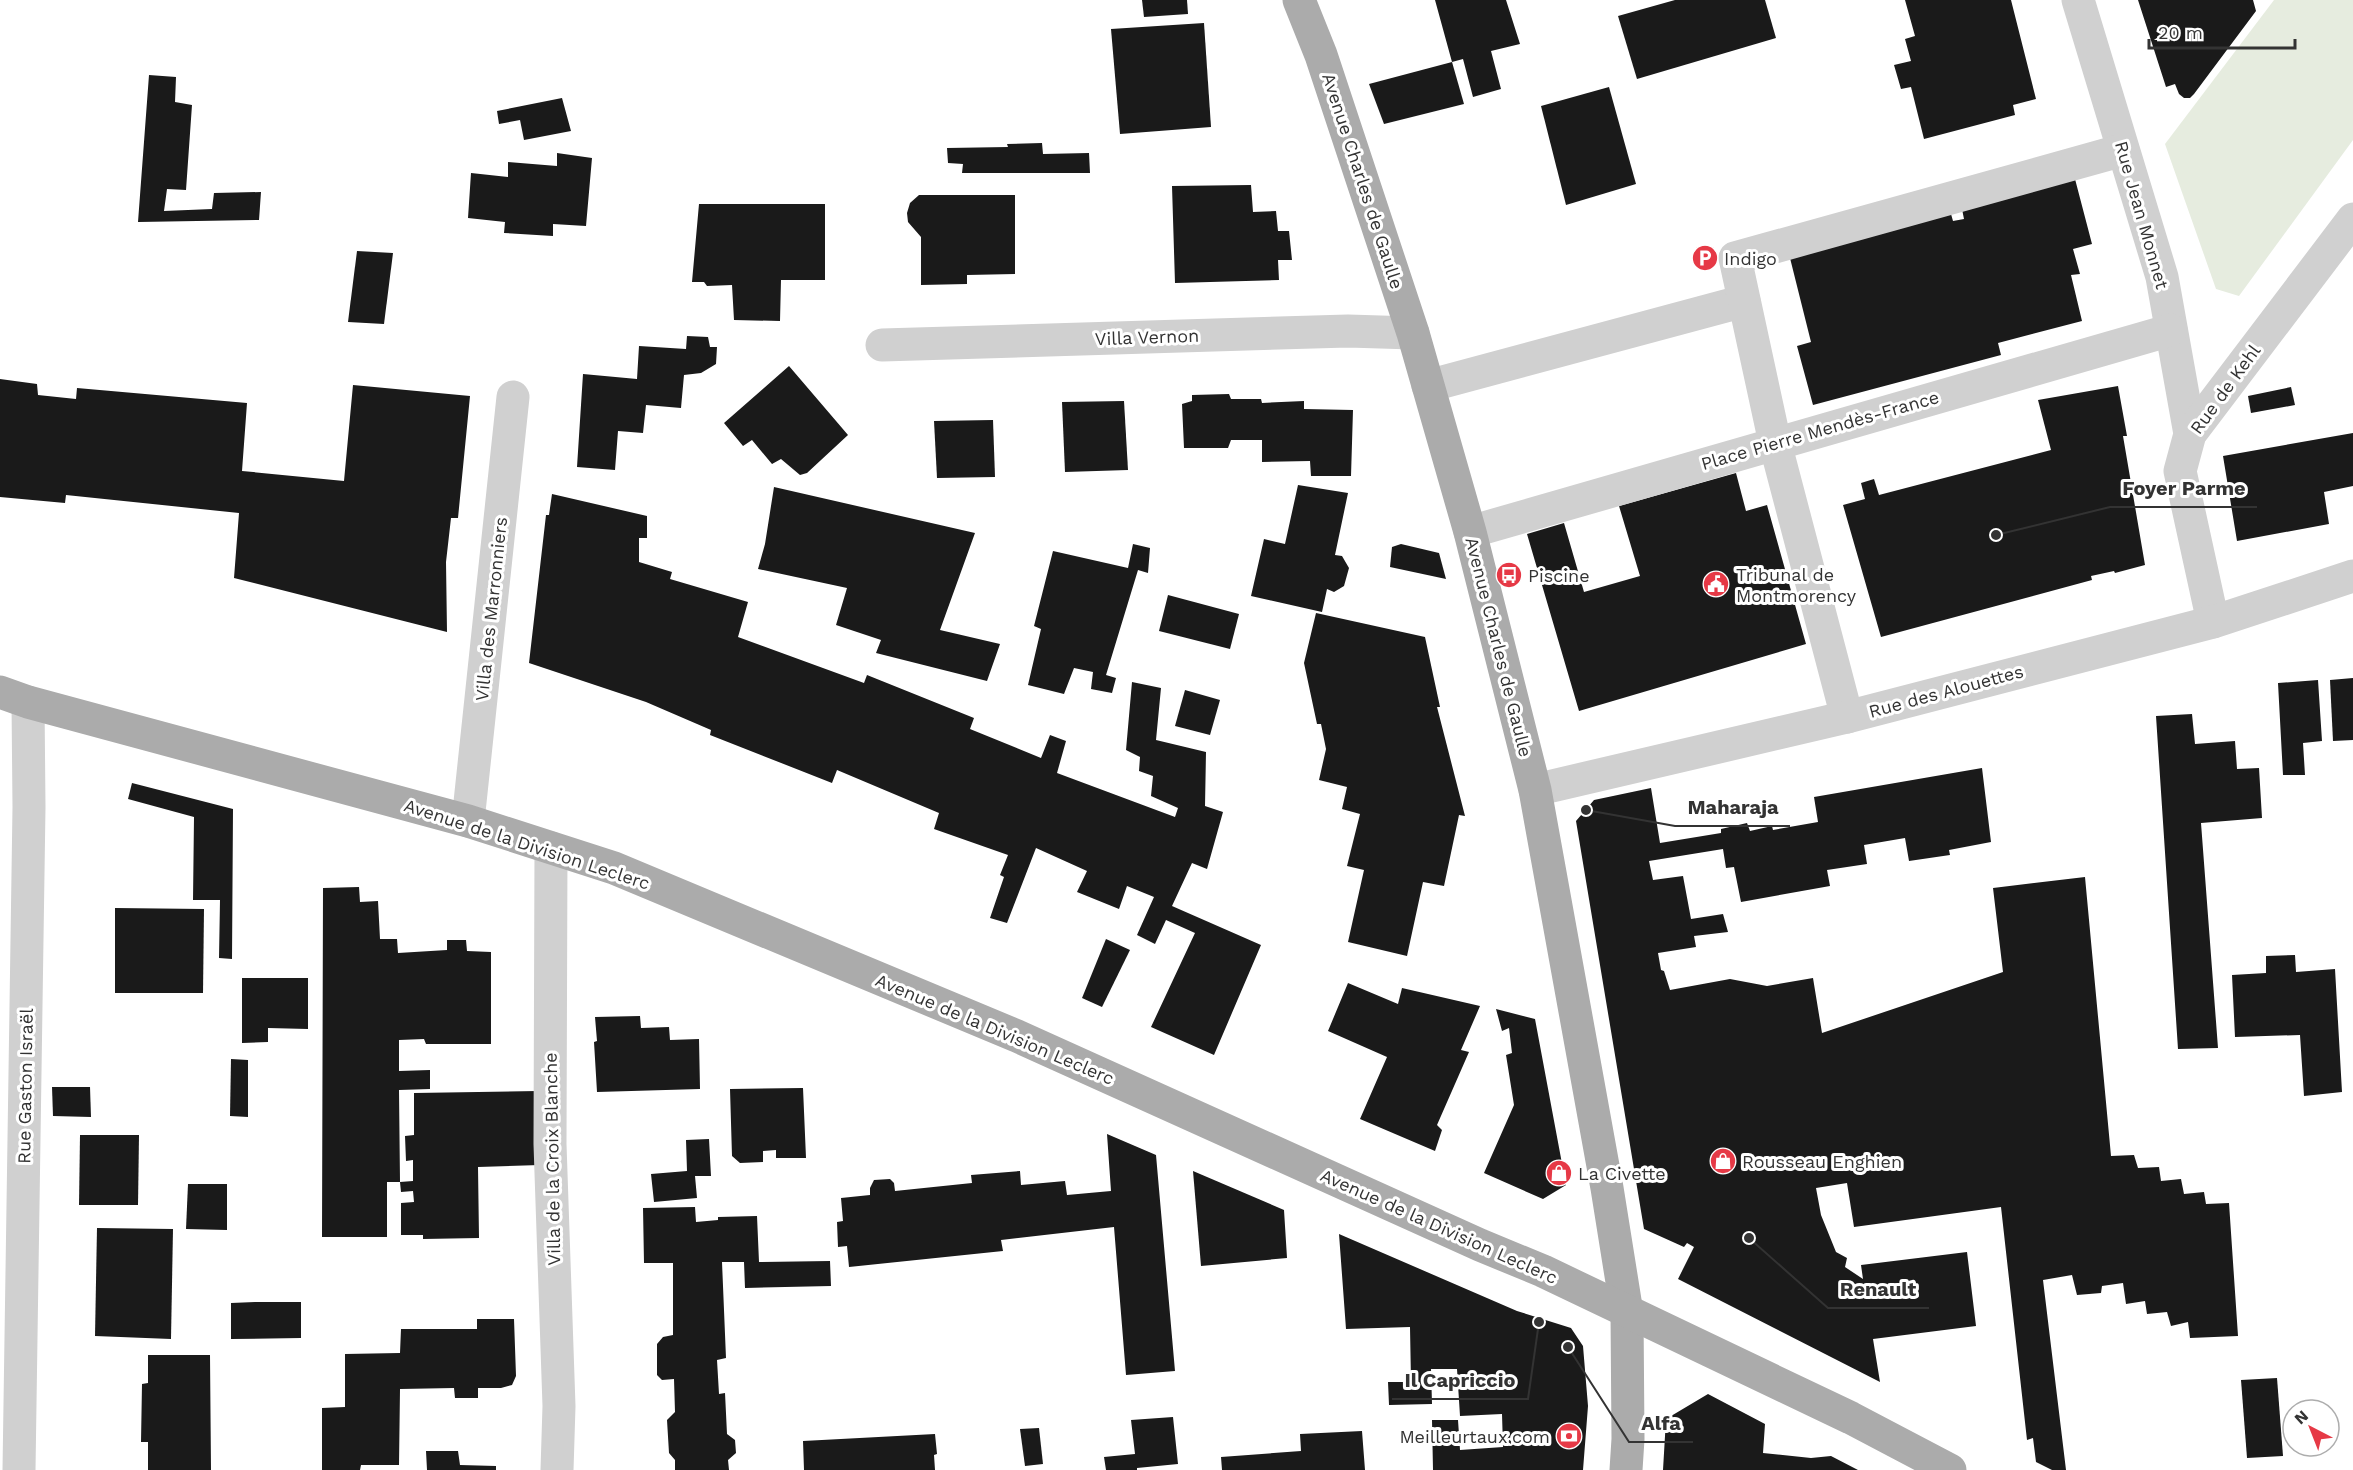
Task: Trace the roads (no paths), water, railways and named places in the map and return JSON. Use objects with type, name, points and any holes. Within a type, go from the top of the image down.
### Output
[{"type":"main road","name":"Avenue Charles de Gaulle","points":[[1299,0],[1321,55],[1413,333],[1470,532],[1536,790],[1627,1313],[1628,1439],[1626,1470]]},
{"type":"main road","name":"Avenue de la Division Leclerc","points":[[14,697],[468,821],[614,868],[1017,1036],[1480,1245],[1543,1271],[1851,1418],[1950,1470]]},
{"type":"street","name":"Rue Jean Monnet","points":[[2078,0],[2162,277],[2190,434]]},
{"type":"street","points":[[1847,717],[1775,443],[1735,258],[2123,150]]},
{"type":"street","name":"Rue de Kehl","points":[[2213,622],[2180,471],[2190,434],[2353,219]]},
{"type":"street","points":[[1428,386],[1744,301]]},
{"type":"street","name":"Place Pierre Mendès-France","points":[[1470,532],[2171,330]]},
{"type":"street","name":"Villa Vernon","points":[[882,345],[1348,331],[1413,333]]},
{"type":"street","name":"Villa des Marronniers","points":[[468,821],[513,397]]},
{"type":"street","name":"Rue des Alouettes","points":[[1536,790],[1847,717],[2213,622],[2353,576]]},
{"type":"street","name":"Rue Gaston Israël","points":[[14,697],[29,807],[10,1407],[19,1470]]},
{"type":"street","name":"Villa de la Croix Blanche","points":[[551,848],[550,1144],[559,1406],[557,1470]]},
{"type":"place","name":"Indigo","points":[[1705,258]]},
{"type":"place","name":"Foyer Parme","points":[[1996,535]]},
{"type":"place","name":"Piscine","points":[[1509,575]]},
{"type":"place","name":"Tribunal de Montmorency","points":[[1716,584]]},
{"type":"place","name":"Maharaja","points":[[1586,810]]},
{"type":"place","name":"Rousseau Enghien","points":[[1723,1161]]},
{"type":"place","name":"La Civette","points":[[1559,1173]]},
{"type":"place","name":"Renault","points":[[1749,1238]]},
{"type":"place","name":"Il Capriccio","points":[[1539,1322]]},
{"type":"place","name":"Alfa","points":[[1568,1347]]},
{"type":"place","name":"Meilleurtaux.com","points":[[1569,1436]]}]
